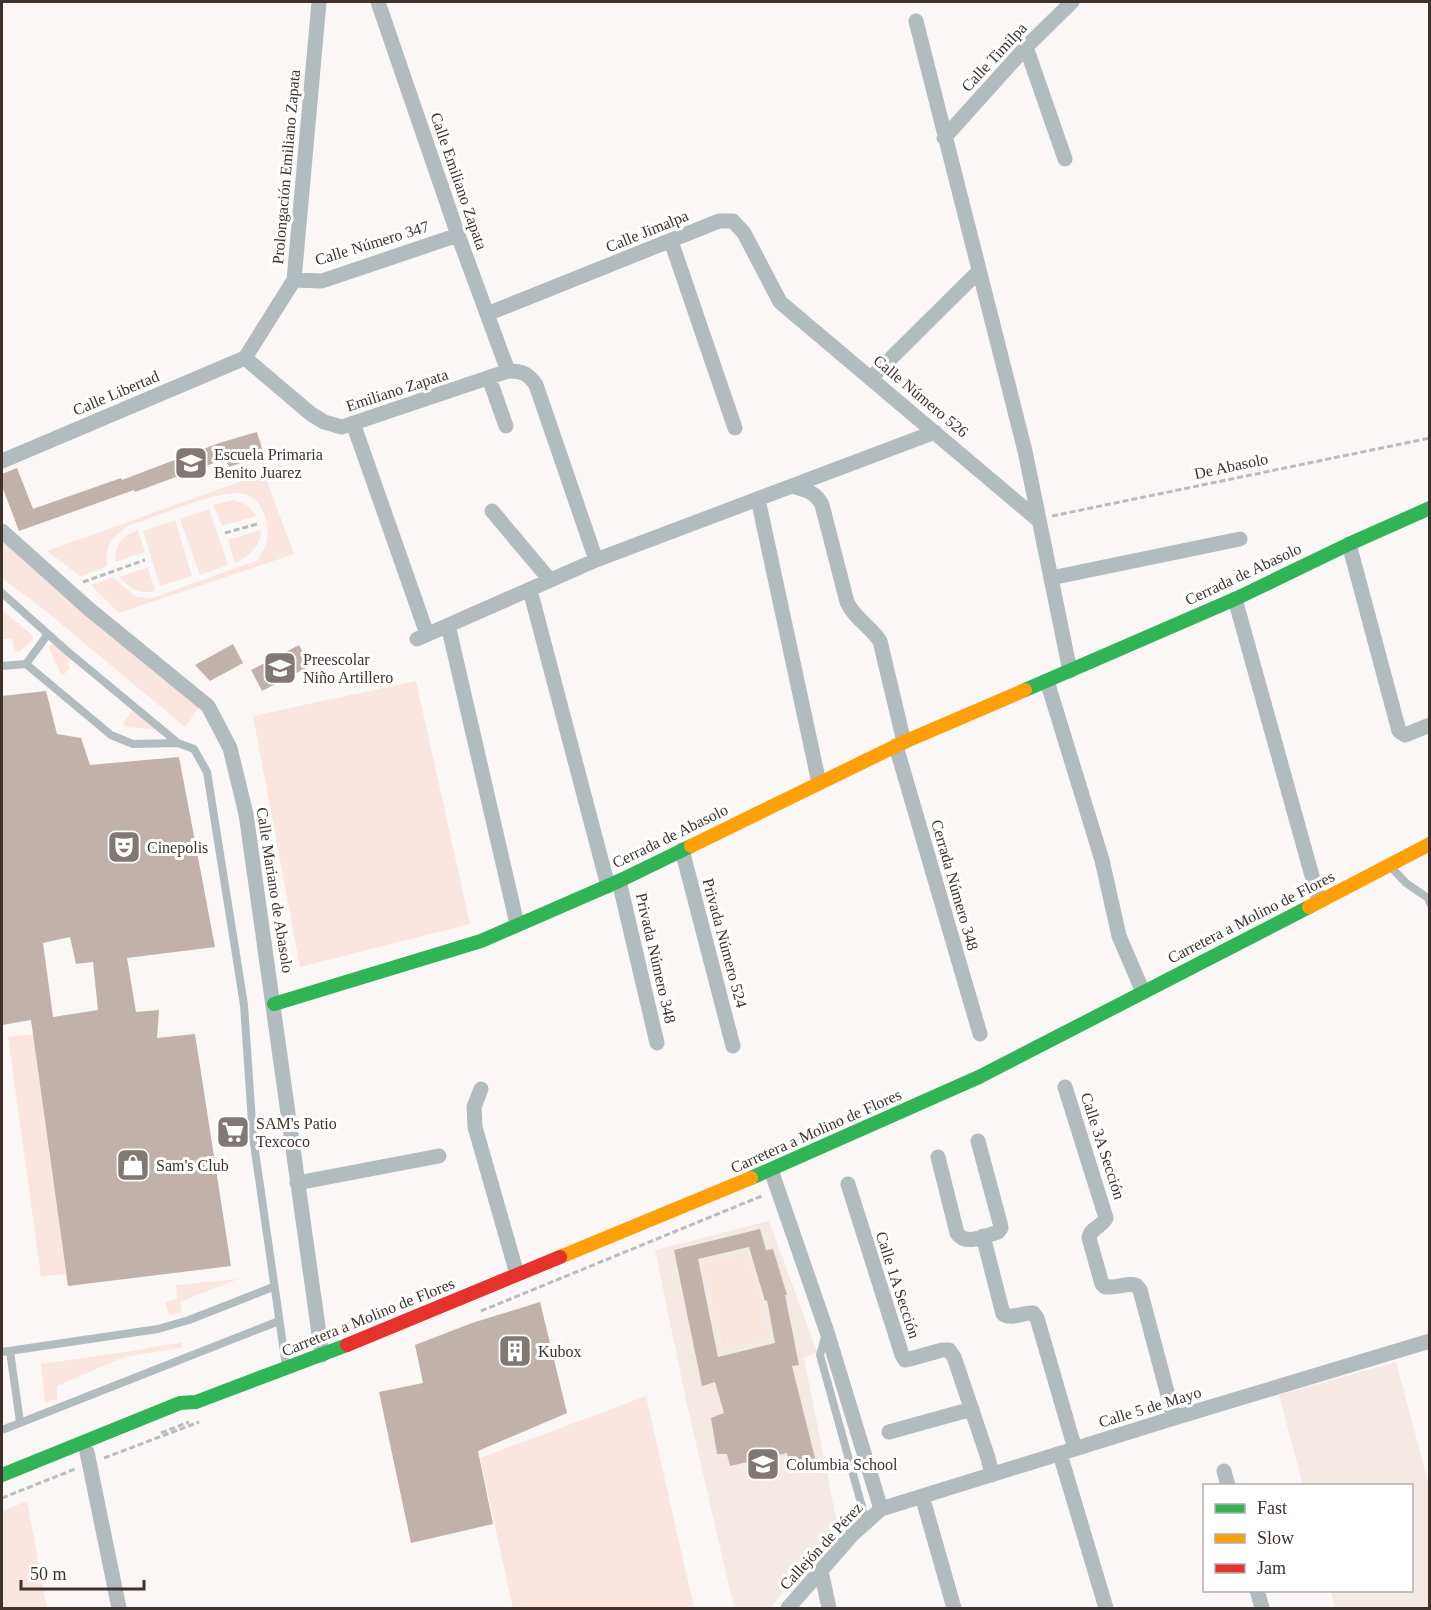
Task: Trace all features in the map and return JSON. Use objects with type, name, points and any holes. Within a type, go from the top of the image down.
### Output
[{"type":"main road","name":"Cerrada de Abasolo","points":[[274,1004],[481,941],[613,883],[900,744],[1234,599],[1430,508]]},
{"type":"main road","name":"Carretera a Molino de Flores","points":[[2,1485],[182,1412],[196,1402],[322,1354],[771,1170],[979,1077],[1430,844]]},
{"type":"main road","name":"Carretera a Molino de Flores","points":[[2,1475],[180,1403],[196,1402]]},
{"type":"street","name":"Prolongación Emiliano Zapata","points":[[245,358],[294,280],[319,2]]},
{"type":"street","name":"Calle Emiliano Zapata","points":[[378,2],[458,235],[508,371]]},
{"type":"street","name":"Calle Timilpa","points":[[944,138],[1026,47],[1072,2]]},
{"type":"street","points":[[916,21],[1025,451],[1037,519],[1070,671]]},
{"type":"street","points":[[1026,47],[1065,159]]},
{"type":"street","name":"Calle Jimalpa","points":[[487,314],[719,221],[733,221],[744,232],[780,302]]},
{"type":"street","name":"Calle Número 347","points":[[294,280],[322,281],[458,235]]},
{"type":"street","points":[[671,242],[735,428]]},
{"type":"street","points":[[871,378],[978,272]]},
{"type":"street","name":"Calle Número 526","points":[[780,302],[1037,519]]},
{"type":"street","name":"Emiliano Zapata","points":[[245,358],[311,414],[324,422],[342,427],[508,371]]},
{"type":"street","name":"Calle Libertad","points":[[2,461],[245,358]]},
{"type":"street","points":[[508,371],[521,371],[530,376],[536,385],[596,560]]},
{"type":"street","points":[[489,378],[506,426]]},
{"type":"street","points":[[353,423],[422,636],[596,560],[935,432]]},
{"type":"street","name":"Cerrada Número 348","points":[[792,486],[813,492],[822,504],[851,612],[880,641],[900,744],[980,1034]]},
{"type":"street","points":[[758,499],[819,783]]},
{"type":"street","points":[[492,512],[550,580]]},
{"type":"street","name":"Calle Mariano de Abasolo","points":[[2,531],[89,609],[208,706],[230,748],[246,814],[322,1354]]},
{"type":"street","points":[[1051,578],[1240,539]]},
{"type":"street","points":[[1349,544],[1399,731],[1405,735],[1430,725]]},
{"type":"street","name":"Privada Número 348","points":[[530,590],[657,1043]]},
{"type":"street","points":[[1234,599],[1319,901]]},
{"type":"street","points":[[448,625],[517,924]]},
{"type":"street","points":[[1047,681],[1102,860],[1119,936],[1143,992]]},
{"type":"street","name":"Privada Número 524","points":[[682,850],[733,1046]]},
{"type":"street","name":"Calle 3A Sección","points":[[1065,1087],[1106,1218],[1104,1223],[1092,1231],[1089,1238],[1102,1284],[1111,1288],[1131,1284],[1136,1285],[1140,1290],[1174,1418]]},
{"type":"street","points":[[482,1089],[474,1107],[475,1127],[517,1274]]},
{"type":"street","points":[[938,1157],[960,1238],[965,1240],[998,1232],[1001,1228],[978,1141]]},
{"type":"street","points":[[297,1183],[439,1156]]},
{"type":"street","points":[[771,1170],[827,1332],[881,1509]]},
{"type":"street","name":"Calle 1A Sección","points":[[848,1184],[902,1355],[905,1360],[949,1350],[954,1357],[992,1474]]},
{"type":"street","points":[[983,1236],[1003,1314],[1011,1317],[1027,1312],[1033,1313],[1037,1318],[1106,1608]]},
{"type":"street","name":"Calle 5 de Mayo","points":[[881,1509],[1430,1341]]},
{"type":"street","points":[[889,1432],[972,1409]]},
{"type":"street","points":[[87,1452],[119,1608]]},
{"type":"street","points":[[922,1496],[954,1608]]},
{"type":"street","name":"Callejón de Pérez","points":[[788,1608],[866,1521],[881,1509]]},
{"type":"street","points":[[821,1571],[829,1608]]},
{"type":"street","points":[[1258,1592],[1262,1608]]},
{"type":"lane","points":[[2,593],[178,743],[194,749],[207,772],[244,1005],[253,1137],[273,1287],[287,1368]]},
{"type":"lane","points":[[26,664],[48,634]]},
{"type":"lane","points":[[2,666],[26,664],[111,735],[133,744],[178,743]]},
{"type":"lane","points":[[1389,865],[1406,883],[1429,898]]},
{"type":"lane","points":[[20,1422],[6,1351],[158,1329],[189,1320],[273,1287]]},
{"type":"lane","points":[[2,1430],[279,1321]]},
{"type":"lane","points":[[827,1332],[820,1355],[866,1521]]},
{"type":"path","name":"De Abasolo","points":[[1037,519],[1430,438]]},
{"type":"path","points":[[225,533],[257,524]]},
{"type":"path","points":[[83,582],[145,560]]},
{"type":"shaded area","points":[[264,473],[294,554],[119,613],[91,585],[112,577],[137,597],[152,598],[258,560],[268,534],[265,516],[258,502],[244,494],[219,495],[128,526],[110,543],[107,566],[81,577],[47,551]]},
{"type":"shaded area","points":[[234,500],[247,505],[257,516],[222,526],[213,505]]},
{"type":"shaded area","points":[[209,509],[228,565],[200,575],[180,519]]},
{"type":"shaded area","points":[[175,520],[192,576],[160,586],[143,531]]},
{"type":"shaded area","points":[[138,530],[145,552],[115,562],[121,542],[127,535]]},
{"type":"shaded area","points":[[261,530],[259,541],[253,550],[245,558],[235,563],[228,540]]},
{"type":"shaded area","points":[[2,535],[201,705],[185,727],[42,608],[2,578]]},
{"type":"shaded area","points":[[148,567],[155,591],[135,590],[119,577]]},
{"type":"shaded area","points":[[2,610],[31,634],[33,639],[20,651],[15,652],[12,639],[2,639]]},
{"type":"shaded area","points":[[57,643],[74,656],[67,663],[70,668],[62,676],[49,649],[49,646]]},
{"type":"shaded area","points":[[416,681],[470,924],[300,967],[253,716]]},
{"type":"shaded area","points":[[134,708],[162,730],[126,727],[123,723]]},
{"type":"shaded area","points":[[33,1034],[66,1274],[41,1276],[8,1037]]},
{"type":"shaded area","name":"Columbia School","points":[[769,1221],[817,1352],[804,1358],[838,1528],[770,1608],[734,1608],[686,1400],[655,1250]]},
{"type":"shaded area","points":[[746,1256],[768,1331],[761,1340],[727,1347],[722,1344],[704,1262]]},
{"type":"shaded area","points":[[238,1279],[180,1302],[182,1312],[169,1315],[165,1302],[177,1299],[176,1285]]},
{"type":"shaded area","points":[[183,1342],[181,1348],[124,1357],[57,1386],[57,1399],[45,1403],[41,1364]]},
{"type":"shaded area","points":[[1396,1362],[1429,1485],[1429,1608],[1335,1608],[1331,1592],[1413,1592],[1413,1484],[1303,1484],[1279,1395]]},
{"type":"shaded area","points":[[646,1396],[694,1608],[513,1608],[480,1458]]},
{"type":"shaded area","points":[[27,1501],[47,1608],[2,1608],[2,1511]]},
{"type":"building","points":[[257,432],[264,455],[229,467],[225,459],[19,531],[2,486],[2,474],[17,468],[33,509],[121,478],[122,480],[219,443]]},
{"type":"building","points":[[233,644],[243,663],[210,681],[195,665]]},
{"type":"building","name":"Preescolar Niño Artillero","points":[[299,645],[310,666],[262,691],[251,670]]},
{"type":"building","points":[[46,691],[57,734],[81,738],[90,765],[179,757],[215,947],[127,958],[136,1012],[159,1010],[157,1038],[195,1034],[231,1266],[68,1286],[31,1020],[2,1025],[2,696]],"holes":[[[70,937],[76,964],[93,962],[98,1010],[53,1017],[43,943]]]},
{"type":"building","points":[[760,1229],[766,1250],[773,1249],[787,1295],[785,1295],[799,1365],[792,1366],[815,1458],[790,1464],[787,1453],[730,1466],[727,1454],[717,1454],[711,1418],[724,1413],[715,1382],[702,1386],[674,1250]],"holes":[[[749,1247],[765,1301],[767,1300],[775,1343],[718,1357],[698,1259]]]},
{"type":"building","points":[[540,1302],[567,1413],[478,1451],[493,1524],[411,1543],[379,1392],[423,1383],[415,1345],[472,1323]]},
{"type":"traffic: fast","points":[[1025,690],[1235,599],[1430,508]]},
{"type":"traffic: fast","points":[[274,1004],[481,941],[619,881],[691,846]]},
{"type":"traffic: fast","points":[[751,1178],[979,1077],[1309,907]]},
{"type":"traffic: fast","points":[[2,1475],[180,1403],[196,1402],[347,1345]]},
{"type":"traffic: slow","points":[[691,846],[904,742],[1025,690]]},
{"type":"traffic: slow","points":[[1309,907],[1430,844]]},
{"type":"traffic: slow","points":[[560,1257],[751,1178]]},
{"type":"traffic: jam","points":[[347,1345],[560,1257]]},
{"type":"place","name":"Escuela Primaria Benito Juarez","points":[[191,463]]},
{"type":"place","name":"Preescolar Niño Artillero","points":[[280,668]]},
{"type":"place","name":"Cinepolis","points":[[124,847]]},
{"type":"place","name":"SAM's Patio Texcoco","points":[[233,1132]]},
{"type":"place","name":"Sam's Club","points":[[133,1165]]},
{"type":"place","name":"Kubox","points":[[515,1351]]},
{"type":"place","name":"Columbia School","points":[[763,1464]]}]
